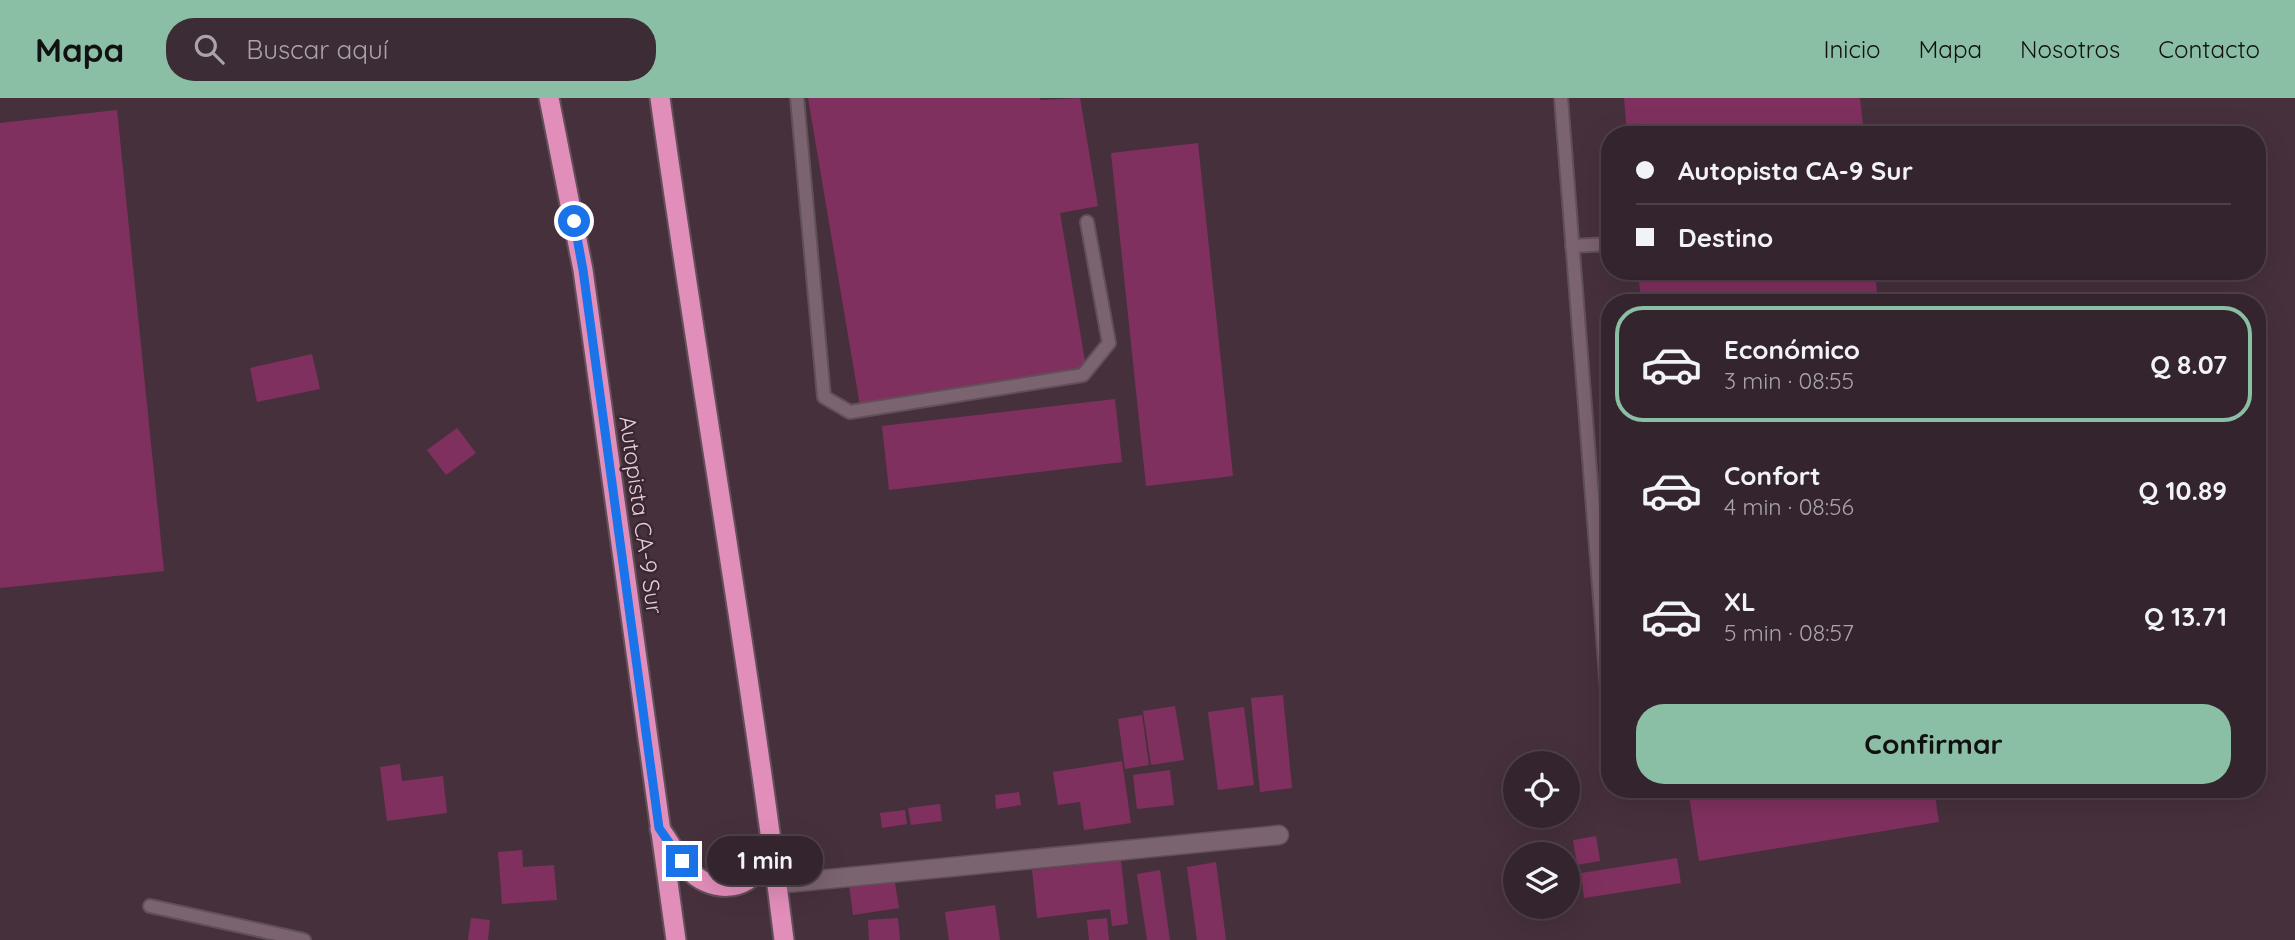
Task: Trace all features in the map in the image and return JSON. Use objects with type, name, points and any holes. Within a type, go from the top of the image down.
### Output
[{"type":"highway","name":"Autopista CA-9 Sur","points":[[549,98],[583,270],[676,940]]},
{"type":"highway","points":[[660,98],[771,837],[783,940]]},
{"type":"highway","points":[[659,828],[689,870],[702,881],[720,887],[736,886],[754,874],[762,864],[771,837]]},
{"type":"street","points":[[777,884],[1279,835]]},
{"type":"lane","points":[[797,98],[824,397],[849,412],[1083,375],[1109,343],[1087,222]]},
{"type":"lane","points":[[1561,98],[1601,613]]},
{"type":"lane","points":[[1572,246],[1601,244]]},
{"type":"lane","points":[[150,906],[304,940]]},
{"type":"building","points":[[808,98],[1080,98],[1098,206],[1060,213],[1086,367],[860,406]]},
{"type":"building","points":[[1624,98],[1860,98],[1863,126],[1626,126]]},
{"type":"building","points":[[117,110],[164,571],[0,588],[0,123]]},
{"type":"building","points":[[1198,143],[1233,476],[1146,486],[1111,153]]},
{"type":"building","points":[[1639,280],[1876,280],[1877,294],[1640,294]]},
{"type":"building","points":[[312,354],[320,389],[257,402],[250,368]]},
{"type":"building","points":[[1115,399],[1122,462],[889,490],[882,426]]},
{"type":"building","points":[[457,428],[476,453],[446,475],[427,450]]},
{"type":"building","points":[[1283,695],[1292,788],[1260,792],[1251,698]]},
{"type":"building","points":[[1175,706],[1184,760],[1151,765],[1143,711]]},
{"type":"building","points":[[1244,707],[1254,785],[1218,790],[1208,712]]},
{"type":"building","points":[[1142,715],[1149,765],[1125,769],[1118,719]]},
{"type":"building","points":[[1122,761],[1131,823],[1084,830],[1080,802],[1058,805],[1053,772]]},
{"type":"building","points":[[400,764],[402,781],[443,776],[447,813],[387,821],[380,767]]},
{"type":"building","points":[[1170,770],[1174,805],[1137,809],[1133,775]]},
{"type":"building","points":[[1019,792],[1021,805],[996,809],[995,795]]},
{"type":"building","points":[[1689,798],[1935,798],[1939,822],[1699,861]]},
{"type":"building","points":[[940,804],[942,821],[911,825],[908,808]]},
{"type":"building","points":[[905,810],[907,824],[882,828],[880,813]]},
{"type":"building","points":[[1596,836],[1600,861],[1580,864],[1580,842],[1573,840]]},
{"type":"building","points":[[522,850],[523,867],[554,865],[557,900],[502,904],[498,852]]},
{"type":"building","points":[[1677,858],[1681,883],[1584,898],[1581,873]]},
{"type":"building","points":[[1121,860],[1128,924],[1112,926],[1110,909],[1037,918],[1032,870]]},
{"type":"building","points":[[1216,862],[1226,940],[1197,940],[1187,867]]},
{"type":"building","points":[[1160,870],[1170,940],[1147,940],[1137,874]]},
{"type":"building","points":[[894,877],[899,908],[853,915],[849,884]]},
{"type":"building","points":[[995,905],[1000,940],[949,940],[945,912]]},
{"type":"building","points":[[471,918],[490,920],[488,940],[468,940]]},
{"type":"building","points":[[898,918],[900,940],[869,940],[868,920]]},
{"type":"building","points":[[1107,918],[1109,940],[1089,940],[1087,920]]},
{"type":"route","points":[[574,221],[583,270],[659,828],[682,861]]}]
